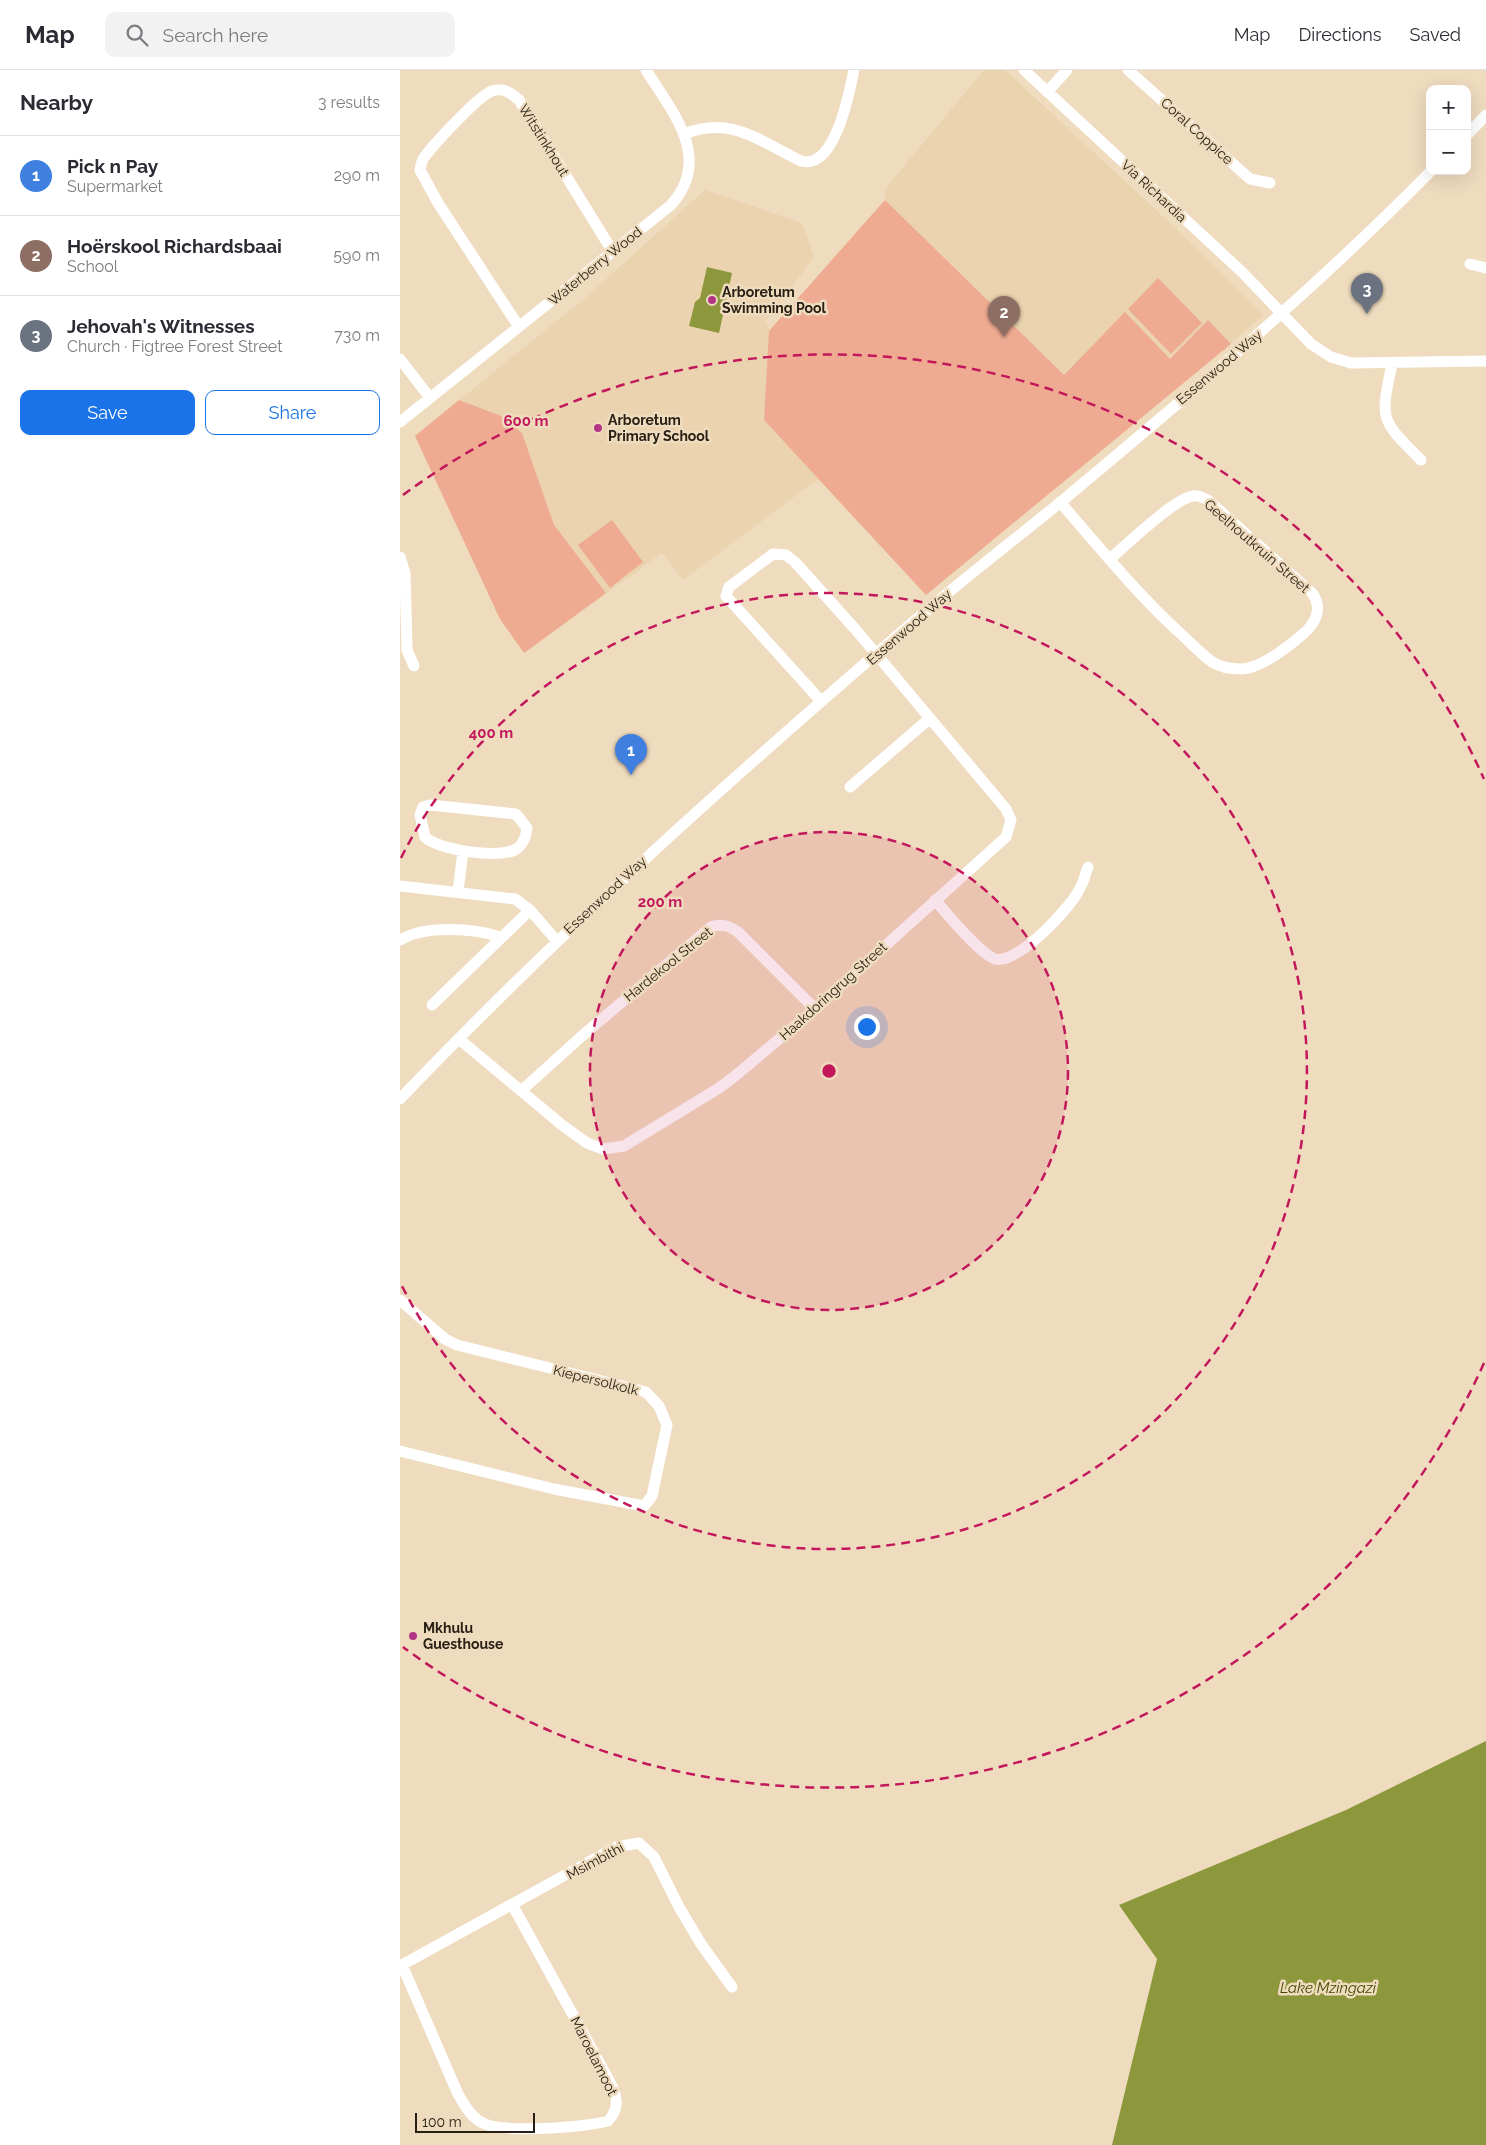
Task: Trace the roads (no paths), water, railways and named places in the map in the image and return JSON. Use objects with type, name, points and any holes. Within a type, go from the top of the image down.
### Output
[{"type":"street","name":"Waterberry Wood","points":[[400,422],[613,252],[671,205],[679,196],[689,174],[689,146],[684,134],[646,70]]},
{"type":"street","points":[[684,134],[710,126],[725,127],[741,131],[801,161],[811,163],[820,158],[828,149],[835,135],[854,70]]},
{"type":"street","name":"Via Richardia","points":[[1024,70],[1242,272],[1311,344],[1330,357],[1351,363],[1392,364],[1486,361]]},
{"type":"street","points":[[1047,92],[1067,70]]},
{"type":"street","name":"Coral Coppice","points":[[1128,70],[1250,179],[1270,183]]},
{"type":"street","name":"Witstinkhout","points":[[518,327],[438,203],[420,170],[423,160],[433,147],[481,97],[493,90],[500,90],[510,92],[519,100],[613,252]]},
{"type":"street","points":[[1471,131],[1486,115]]},
{"type":"street","name":"Essenwood Way","points":[[400,1099],[556,940],[655,848],[821,701],[1283,314],[1366,238],[1427,175]]},
{"type":"street","points":[[1470,264],[1486,268]]},
{"type":"street","points":[[400,359],[430,398]]},
{"type":"street","points":[[1392,364],[1385,398],[1385,418],[1392,432],[1421,460]]},
{"type":"street","name":"Geelhoutkruin Street","points":[[1060,502],[1110,559],[1158,613],[1213,662],[1232,669],[1253,667],[1281,652],[1310,628],[1316,620],[1318,605],[1313,594],[1208,500],[1200,496],[1184,499],[1169,509],[1110,559]]},
{"type":"street","name":"Haakdoringrug Street","points":[[459,1039],[587,1143],[603,1149],[624,1146],[719,1088],[816,1008],[1003,841],[1009,832],[1011,820],[1006,809],[876,655],[786,555],[769,556],[729,588],[725,594],[728,600],[821,701]]},
{"type":"street","points":[[400,557],[405,573],[407,650],[414,666]]},
{"type":"street","points":[[850,786],[929,719]]},
{"type":"street","points":[[430,805],[505,811],[516,814],[525,822],[528,828],[522,844],[512,851],[463,851],[427,839],[420,815],[423,807],[430,805]]},
{"type":"street","points":[[458,892],[463,851]]},
{"type":"street","points":[[935,900],[986,953],[998,959],[1010,958],[1060,916],[1080,888],[1088,867]]},
{"type":"street","points":[[405,887],[507,896],[521,902],[530,910],[556,940]]},
{"type":"street","points":[[432,1006],[500,937],[530,910]]},
{"type":"street","name":"Hardekool Street","points":[[521,1091],[583,1034],[710,927],[724,925],[738,932],[816,1008]]},
{"type":"street","points":[[400,940],[419,934],[453,930],[484,931],[500,937]]},
{"type":"street","name":"Kiepersolkolk","points":[[400,1300],[445,1339],[457,1346],[646,1392],[659,1406],[667,1425],[652,1496],[644,1506],[554,1489],[400,1451]]},
{"type":"street","name":"Msimbithi","points":[[401,1965],[513,1906],[616,1848],[639,1843],[654,1857],[679,1907],[701,1944],[732,1987]]},
{"type":"street","name":"Maroelamoot","points":[[401,1965],[458,2094],[465,2106],[480,2122],[508,2130],[608,2121],[615,2114],[618,2105],[612,2084],[513,1906]]},
{"type":"water","name":"Arboretum Swimming Pool","points":[[707,267],[732,273],[719,333],[689,326],[695,302],[700,298]]},
{"type":"water","name":"Lake Mzingazi","points":[[1486,1741],[1486,2145],[1112,2145],[1157,1959],[1119,1905],[1346,1810]]},
{"type":"place","name":"Arboretum Swimming Pool","points":[[712,300]]},
{"type":"place","name":"Jehovah's Witnesses","points":[[1367,314]]},
{"type":"place","name":"Hoërskool Richardsbaai","points":[[1004,337]]},
{"type":"place","name":"Arboretum Primary School","points":[[598,428]]},
{"type":"place","name":"Pick n Pay","points":[[631,775]]},
{"type":"place","name":"Mkhulu Guesthouse","points":[[413,1636]]}]
